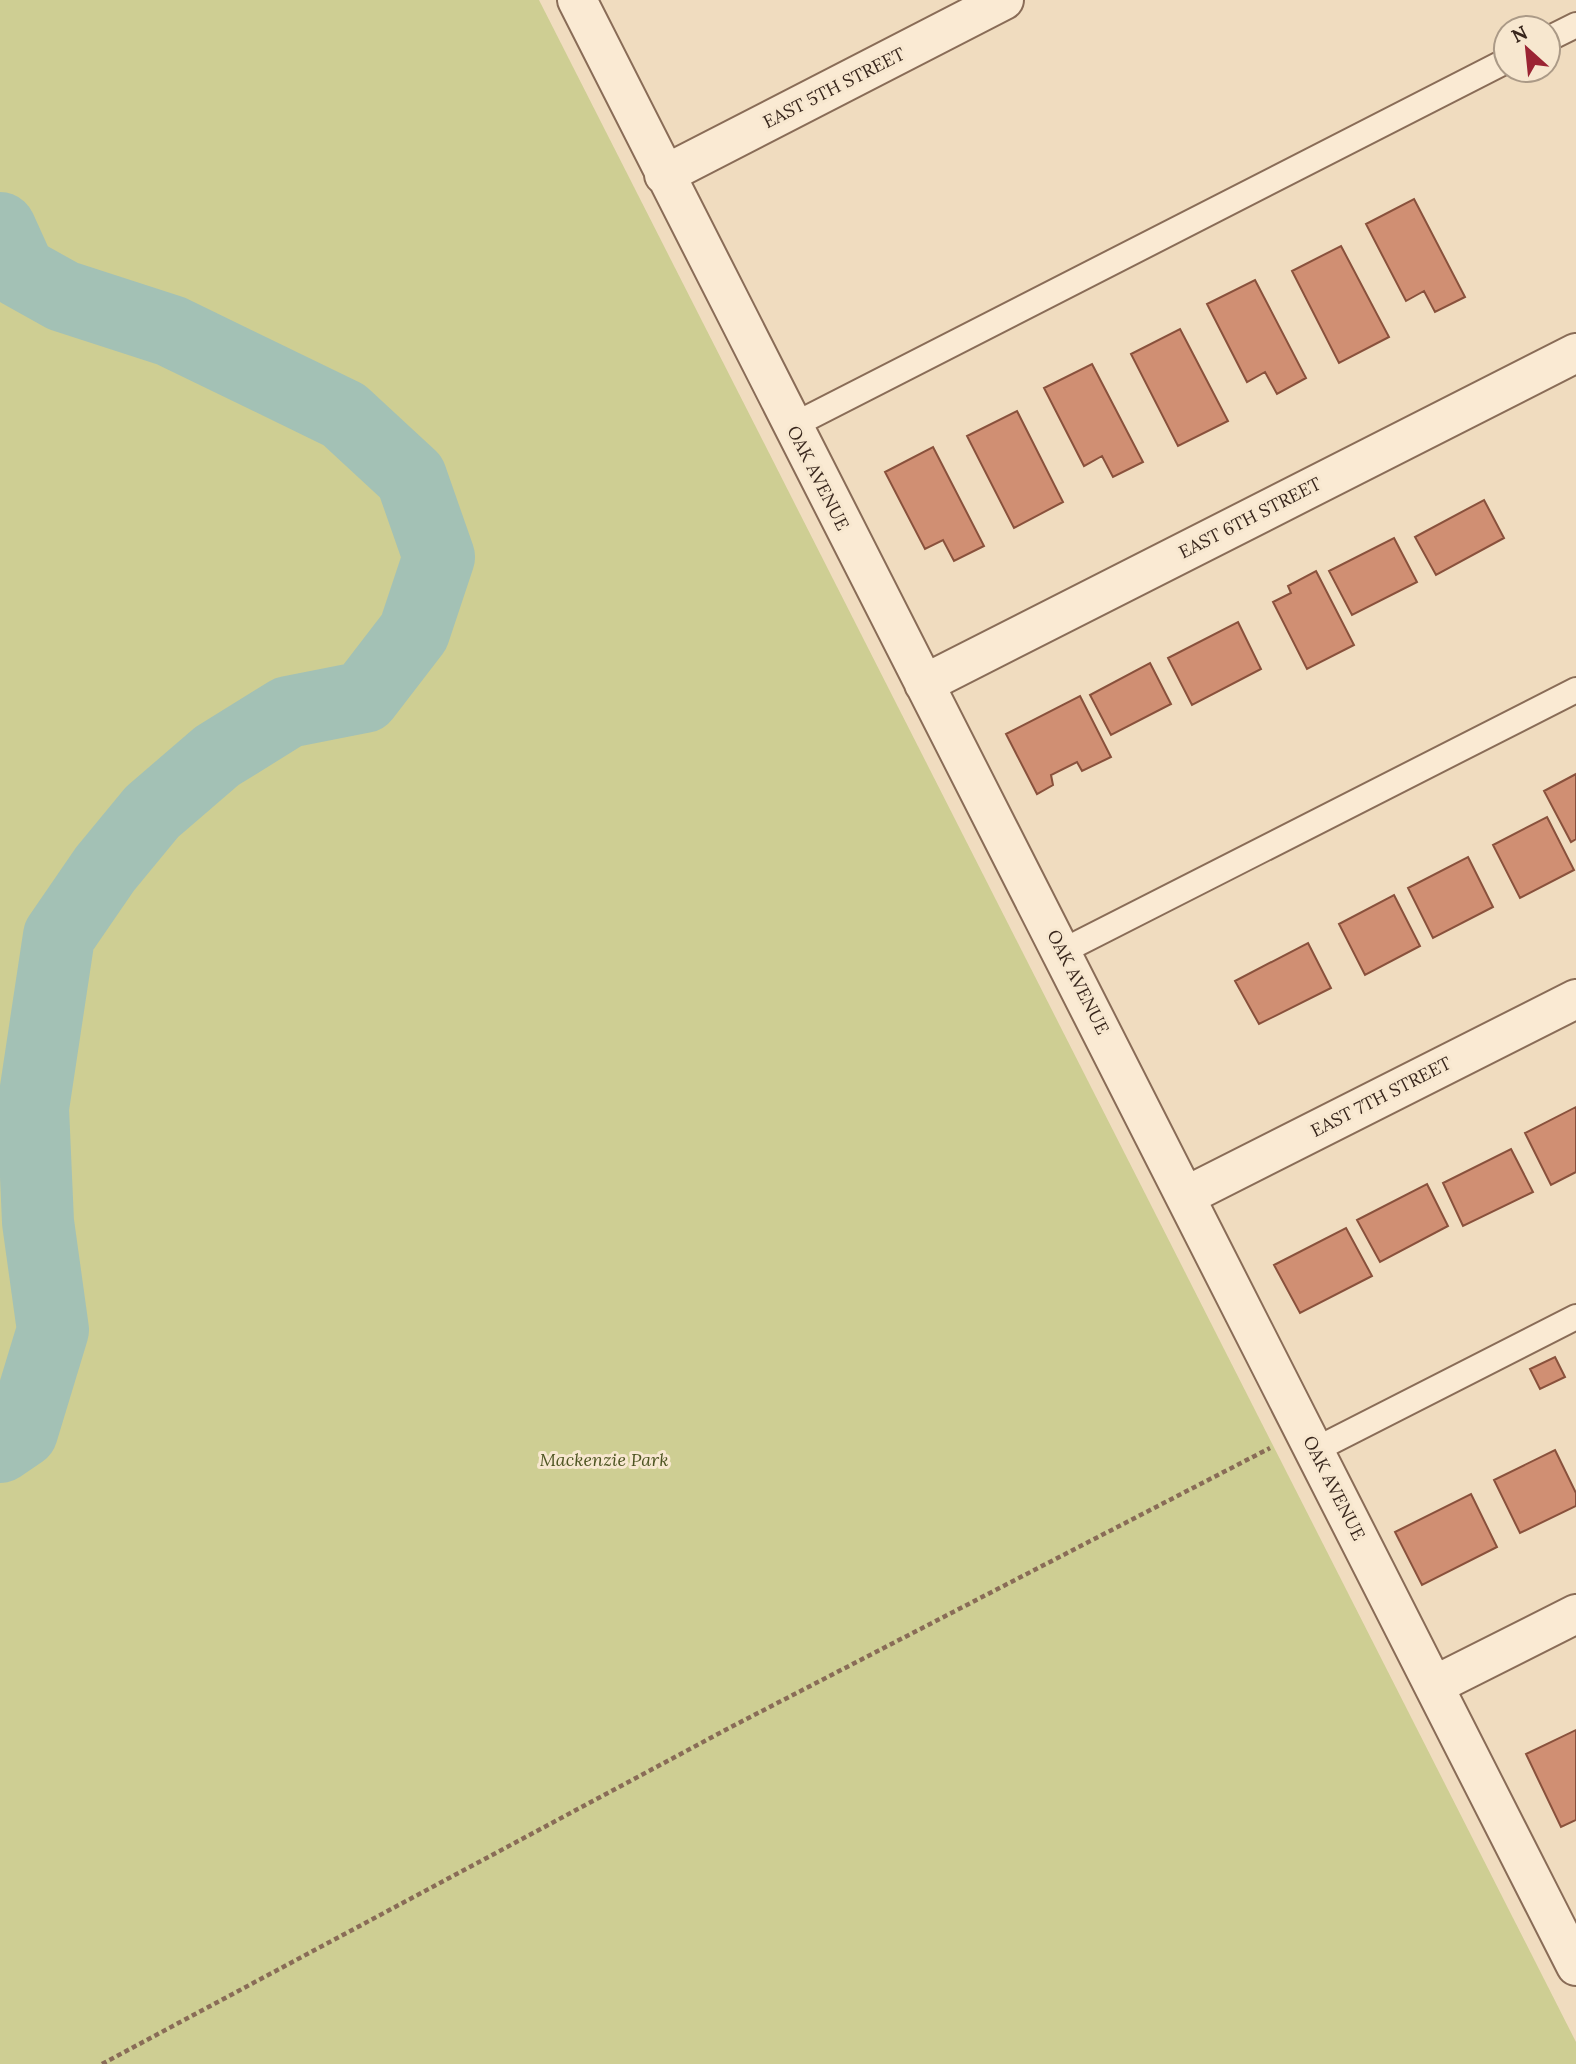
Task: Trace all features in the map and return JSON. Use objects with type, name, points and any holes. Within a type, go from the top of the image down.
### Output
[{"type":"street","name":"OAK AVENUE","points":[[577,0],[923,684],[1063,951],[1574,1954]]},
{"type":"street","name":"EAST 5TH STREET","points":[[664,175],[1004,0]]},
{"type":"street","name":"EAST 6TH STREET","points":[[923,684],[1576,353]]},
{"type":"street","name":"EAST 7TH STREET","points":[[1186,1196],[1576,999]]},
{"type":"street","points":[[1435,1685],[1576,1614]]},
{"type":"lane","points":[[792,426],[1492,68]]},
{"type":"lane","points":[[1063,951],[1576,690]]},
{"type":"lane","points":[[1310,1440],[1576,1317]]},
{"type":"path","points":[[102,2064],[730,1727],[1310,1440]]},
{"type":"green space","name":"Mackenzie Park","points":[[0,0],[539,0],[1576,2042],[1576,2064],[0,2064]]},
{"type":"building","points":[[1414,199],[1465,297],[1435,312],[1424,291],[1406,301],[1366,224]]},
{"type":"building","points":[[1341,246],[1389,337],[1339,363],[1292,271]]},
{"type":"building","points":[[1255,280],[1306,378],[1277,394],[1265,372],[1247,382],[1207,304]]},
{"type":"building","points":[[1180,329],[1228,421],[1178,446],[1131,354]]},
{"type":"building","points":[[1092,364],[1143,462],[1113,477],[1102,456],[1084,466],[1044,388]]},
{"type":"building","points":[[1017,411],[1063,502],[1014,528],[967,436]]},
{"type":"building","points":[[933,447],[984,546],[954,561],[943,540],[925,549],[885,472]]},
{"type":"building","points":[[1484,500],[1504,538],[1436,575],[1415,537]]},
{"type":"building","points":[[1394,538],[1417,582],[1352,615],[1329,571]]},
{"type":"building","points":[[1316,571],[1354,645],[1307,669],[1273,602],[1291,593],[1288,586]]},
{"type":"building","points":[[1238,622],[1261,669],[1192,705],[1168,658]]},
{"type":"building","points":[[1150,663],[1171,704],[1111,735],[1090,695]]},
{"type":"building","points":[[1080,696],[1111,757],[1082,771],[1077,762],[1051,775],[1053,785],[1037,794],[1006,734]]},
{"type":"building","points":[[1576,774],[1576,839],[1571,842],[1544,791]]},
{"type":"building","points":[[1547,817],[1574,870],[1520,898],[1493,845]]},
{"type":"building","points":[[1468,857],[1493,907],[1433,938],[1408,888]]},
{"type":"building","points":[[1394,895],[1420,946],[1365,975],[1339,924]]},
{"type":"building","points":[[1308,943],[1331,988],[1259,1024],[1235,981]]},
{"type":"building","points":[[1576,1107],[1576,1172],[1551,1185],[1525,1133]]},
{"type":"building","points":[[1511,1149],[1533,1192],[1463,1226],[1443,1183]]},
{"type":"building","points":[[1427,1184],[1448,1226],[1380,1262],[1357,1220]]},
{"type":"building","points":[[1346,1228],[1372,1276],[1300,1313],[1274,1265]]},
{"type":"building","points":[[1555,1357],[1565,1377],[1540,1389],[1530,1369]]},
{"type":"building","points":[[1555,1450],[1576,1493],[1576,1506],[1520,1533],[1494,1480]]},
{"type":"building","points":[[1471,1494],[1497,1547],[1422,1585],[1395,1532]]},
{"type":"building","points":[[1576,1730],[1576,1820],[1561,1827],[1526,1754]]},
{"type":"waterway","points":[[0,228],[20,272],[63,296],[171,331],[344,415],[411,477],[439,557],[414,632],[364,697],[288,712],[217,756],[152,812],[105,869],[59,936],[33,1108],[38,1222],[53,1330],[22,1432],[0,1447]]}]
